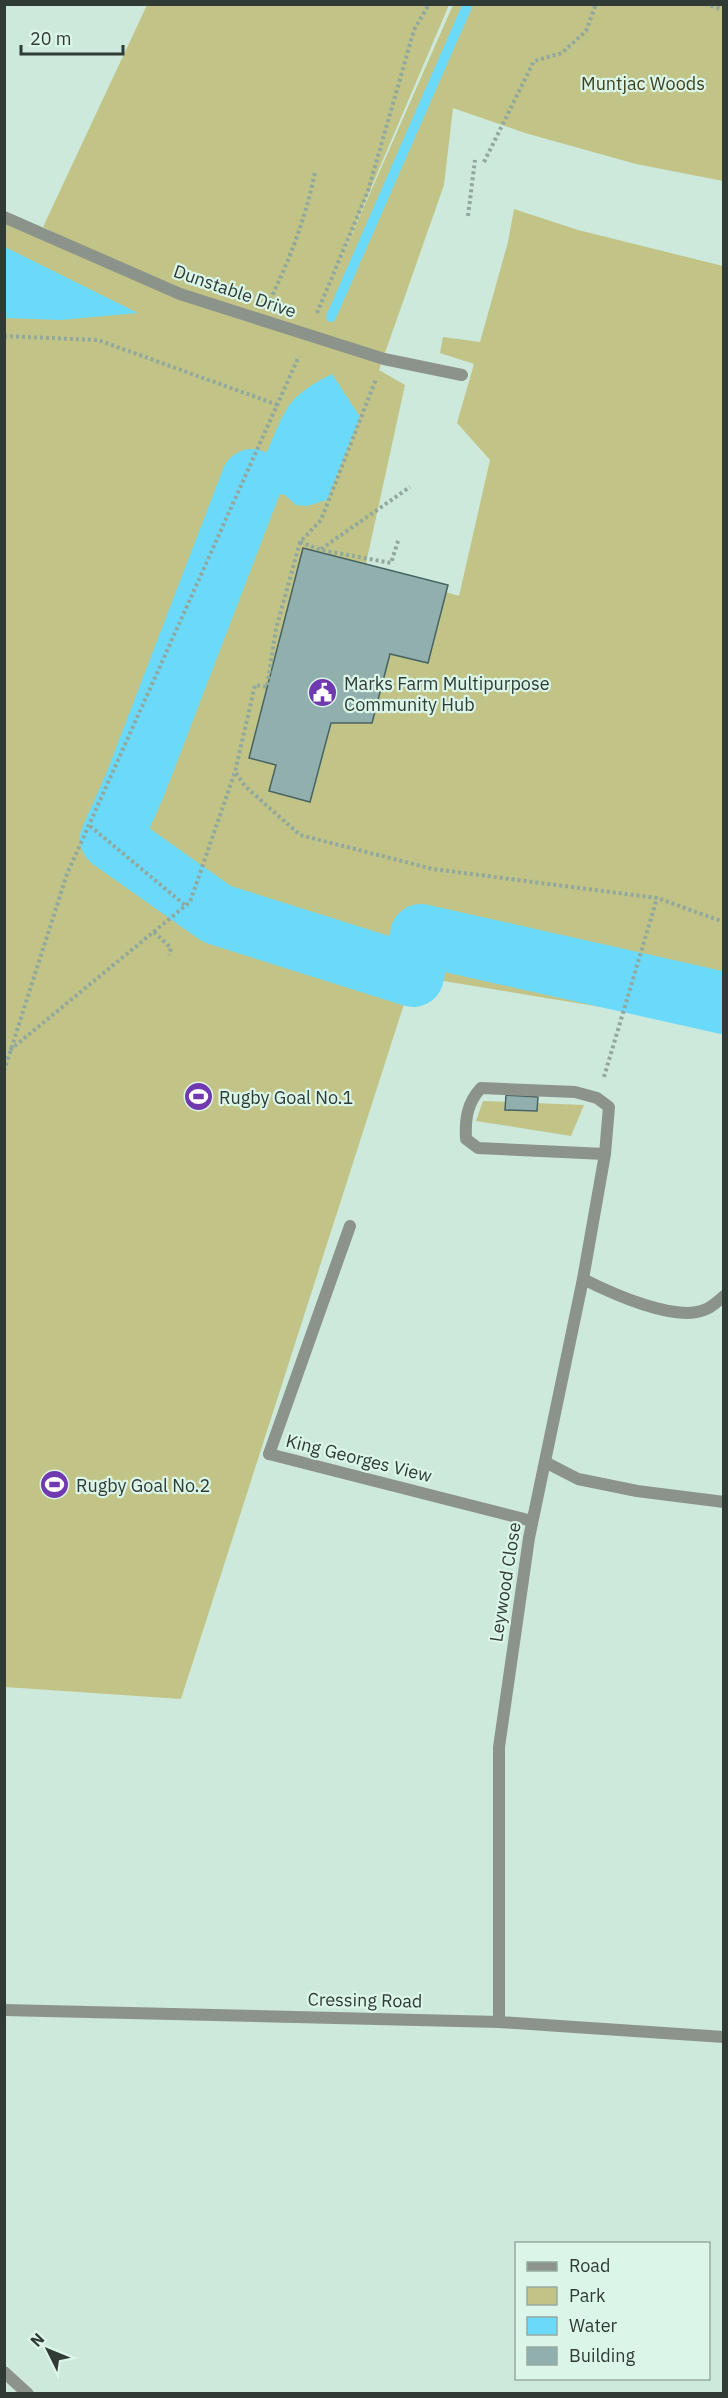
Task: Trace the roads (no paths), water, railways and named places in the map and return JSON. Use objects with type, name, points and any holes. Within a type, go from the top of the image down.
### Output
[{"type":"street","name":"Dunstable Drive","points":[[4,217],[180,294],[384,359],[462,375]]},
{"type":"street","name":"Leywood Close","points":[[499,2022],[499,1747],[532,1521],[584,1279],[604,1154],[609,1107],[597,1098],[575,1092],[482,1088],[472,1098],[465,1118],[466,1139],[478,1148],[604,1154]]},
{"type":"street","name":"King Georges View","points":[[350,1226],[269,1454],[532,1521]]},
{"type":"street","points":[[584,1279],[613,1294],[677,1314],[705,1310],[723,1296]]},
{"type":"street","points":[[545,1462],[578,1479],[637,1491],[723,1502]]},
{"type":"street","name":"Cressing Road","points":[[4,2010],[499,2022],[723,2037]]},
{"type":"street","points":[[4,2372],[28,2394]]},
{"type":"water","points":[[5,247],[138,313],[61,320],[5,318]]},
{"type":"water","points":[[332,374],[360,417],[327,500],[307,506],[296,505],[285,495],[258,490],[258,480],[252,480],[290,404],[315,383]]},
{"type":"waterway","points":[[331,317],[468,4]]},
{"type":"waterway","points":[[252,480],[135,785],[111,839],[217,914],[413,976],[421,935],[724,1003]]},
{"type":"place","name":"Marks Farm Multipurpose Community Hub","points":[[323,693]]},
{"type":"place","name":"Rugby Goal No.1","points":[[198,1097]]},
{"type":"place","name":"Rugby Goal No.2","points":[[55,1485]]},
{"type":"park label","name":"Muntjac Woods","points":[[643,83]]}]
